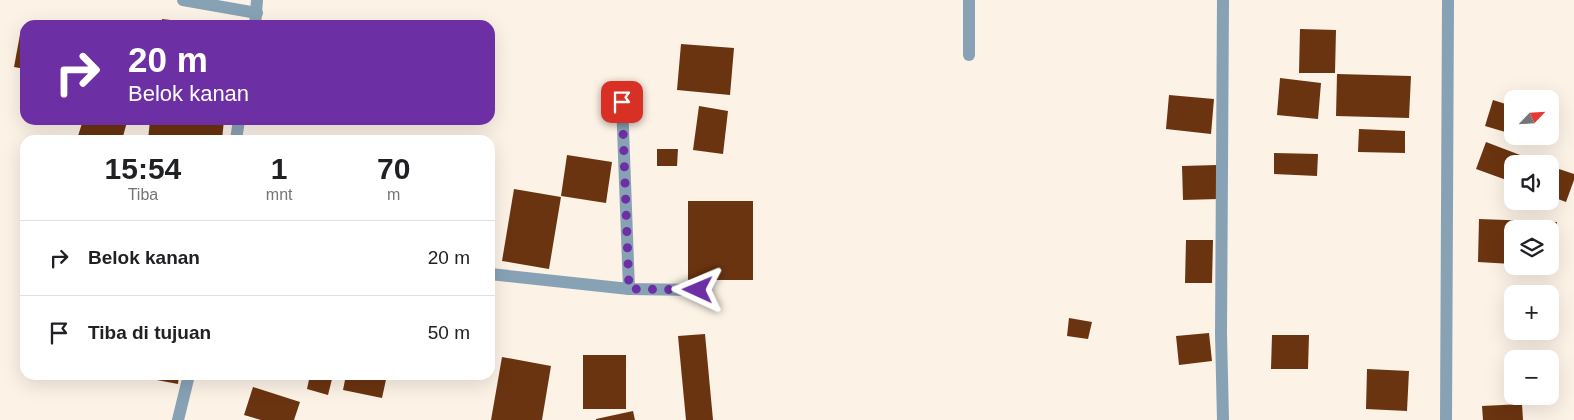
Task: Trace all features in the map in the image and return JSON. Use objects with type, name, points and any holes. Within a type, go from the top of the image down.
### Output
[{"type":"street","points":[[183,0],[257,13]]},
{"type":"street","points":[[970,0],[970,55]]},
{"type":"street","points":[[1223,0],[1221,314],[1223,420]]},
{"type":"street","points":[[1446,420],[1448,0]]},
{"type":"street","points":[[622,102],[629,289]]},
{"type":"street","points":[[495,275],[629,289],[698,290]]},
{"type":"street","points":[[178,420],[188,380]]},
{"type":"building","points":[[1300,29],[1336,30],[1335,73],[1299,73]]},
{"type":"building","points":[[20,34],[20,68],[14,67]]},
{"type":"building","points":[[681,44],[734,48],[730,95],[677,90]]},
{"type":"building","points":[[1337,74],[1411,76],[1409,118],[1336,116]]},
{"type":"building","points":[[1280,78],[1321,83],[1318,119],[1277,115]]},
{"type":"building","points":[[1169,95],[1214,99],[1211,134],[1166,129]]},
{"type":"building","points":[[1493,100],[1504,103],[1504,132],[1485,126]]},
{"type":"building","points":[[699,106],[728,111],[723,154],[693,150]]},
{"type":"building","points":[[81,125],[126,125],[123,135],[78,135]]},
{"type":"building","points":[[150,125],[224,125],[222,135],[148,135]]},
{"type":"building","points":[[1359,129],[1405,131],[1405,153],[1358,152]]},
{"type":"building","points":[[1486,142],[1520,155],[1504,155],[1504,179],[1476,169]]},
{"type":"building","points":[[657,149],[678,149],[677,166],[657,166]]},
{"type":"building","points":[[1274,153],[1318,154],[1317,176],[1274,174]]},
{"type":"building","points":[[567,155],[612,162],[606,203],[561,196]]},
{"type":"building","points":[[1217,165],[1218,199],[1183,200],[1182,166]]},
{"type":"building","points":[[1559,169],[1574,174],[1574,180],[1566,202],[1559,199]]},
{"type":"building","points":[[514,189],[561,197],[549,269],[502,261]]},
{"type":"building","points":[[688,201],[753,201],[753,280],[688,280]]},
{"type":"building","points":[[1479,219],[1505,220],[1504,264],[1478,262]]},
{"type":"building","points":[[1186,240],[1213,240],[1212,283],[1185,283]]},
{"type":"building","points":[[1069,318],[1092,322],[1088,339],[1067,336]]},
{"type":"building","points":[[1209,333],[1212,361],[1179,365],[1176,336]]},
{"type":"building","points":[[705,334],[713,420],[686,420],[678,336]]},
{"type":"building","points":[[1272,335],[1309,335],[1308,369],[1271,369]]},
{"type":"building","points":[[583,355],[626,355],[626,409],[583,409]]},
{"type":"building","points":[[502,357],[551,366],[542,420],[491,420]]},
{"type":"building","points":[[1367,369],[1409,371],[1407,411],[1366,409]]},
{"type":"building","points":[[157,380],[178,380],[178,384]]},
{"type":"building","points":[[309,380],[332,380],[328,395],[307,389]]},
{"type":"building","points":[[345,380],[386,380],[382,398],[343,390]]},
{"type":"building","points":[[253,387],[300,402],[294,420],[261,420],[244,415]]},
{"type":"building","points":[[1522,405],[1523,420],[1483,420],[1482,406]]},
{"type":"building","points":[[633,411],[635,420],[596,420],[596,419]]},
{"type":"route","points":[[622,102],[629,289],[698,290]]}]
